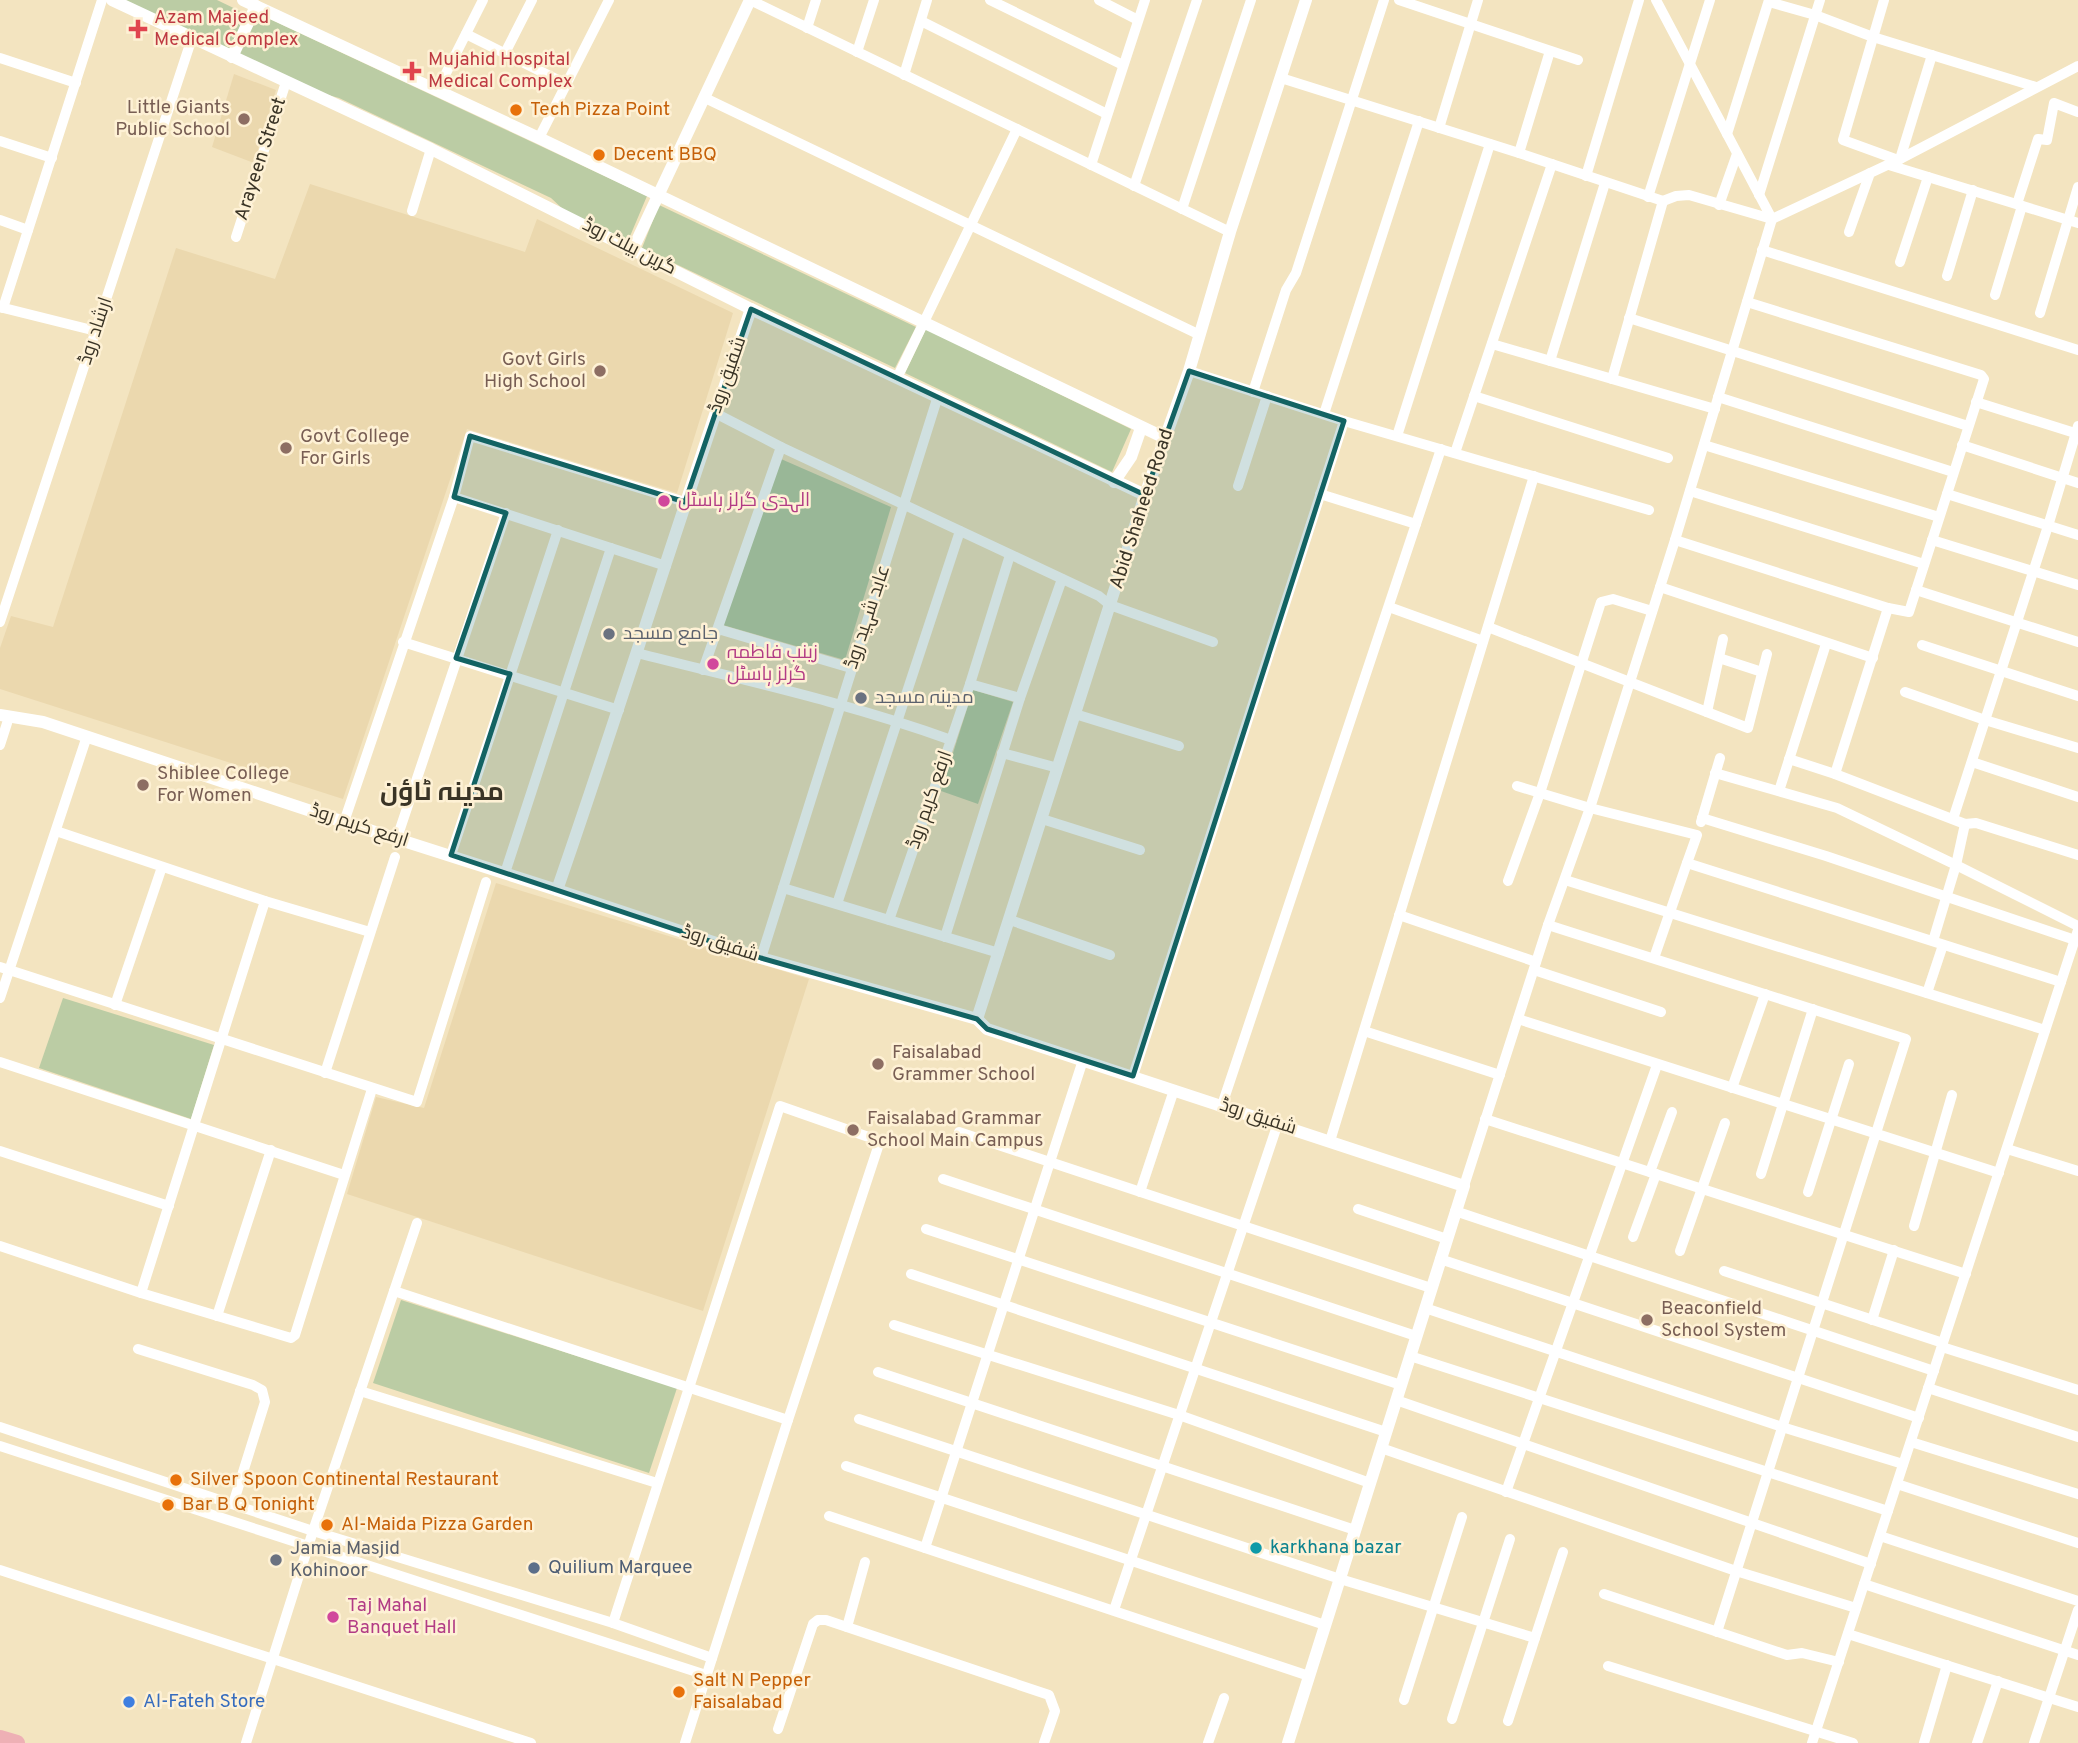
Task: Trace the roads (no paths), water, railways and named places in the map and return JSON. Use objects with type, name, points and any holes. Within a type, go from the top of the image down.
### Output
[{"type":"main road","points":[[0,1738],[16,1743]]},
{"type":"street","points":[[96,331],[1,308],[102,0]]},
{"type":"street","name":"گرین بیلٹ روڈ","points":[[112,0],[431,149],[751,309],[1145,495]]},
{"type":"street","points":[[437,91],[483,0]]},
{"type":"street","points":[[505,53],[532,0]]},
{"type":"street","points":[[634,250],[657,195],[750,0],[1230,232]]},
{"type":"street","points":[[807,28],[816,0]]},
{"type":"street","points":[[857,52],[874,0]]},
{"type":"street","points":[[904,75],[927,0]]},
{"type":"street","points":[[990,0],[1124,65]]},
{"type":"street","points":[[1099,0],[1138,20]]},
{"type":"street","points":[[1091,165],[1144,0]]},
{"type":"street","points":[[1135,186],[1197,0]]},
{"type":"street","points":[[1182,209],[1251,0]]},
{"type":"street","name":"Abid Shaheed Road","points":[[977,1018],[1145,495],[1189,372],[1230,232],[1306,0]]},
{"type":"street","points":[[1253,392],[1286,290],[1296,273],[1384,0]]},
{"type":"street","points":[[1399,0],[1578,60]]},
{"type":"street","points":[[1439,128],[1478,0]]},
{"type":"street","points":[[1586,176],[1639,0]]},
{"type":"street","points":[[1648,197],[1710,0]]},
{"type":"street","points":[[1759,195],[1820,0]]},
{"type":"street","points":[[1884,0],[1843,140],[1928,177],[2073,221]]},
{"type":"street","points":[[539,138],[605,1]]},
{"type":"street","points":[[1727,134],[1769,1],[1873,37],[2036,87]]},
{"type":"street","points":[[1288,1743],[1455,1211],[1548,925],[1590,808],[1772,219],[1658,2]]},
{"type":"street","points":[[232,57],[250,3],[539,138],[1165,438]]},
{"type":"street","points":[[921,21],[1107,114]]},
{"type":"street","points":[[466,34],[566,84]]},
{"type":"street","name":"ارشاد روڈ","points":[[0,622],[192,38]]},
{"type":"street","points":[[1518,153],[1550,51]]},
{"type":"street","points":[[1896,161],[1932,55]]},
{"type":"street","points":[[0,58],[76,83]]},
{"type":"street","points":[[1281,78],[1648,197],[1663,201],[1675,196],[1689,195],[1772,219],[1896,161],[2078,66]]},
{"type":"street","name":"Arayeen Street","points":[[236,237],[286,82]]},
{"type":"street","points":[[705,98],[1200,335]]},
{"type":"street","points":[[1995,295],[2038,139],[2047,140],[2054,103],[2078,112]]},
{"type":"street","points":[[1324,414],[1419,121]]},
{"type":"street","points":[[897,378],[1017,129]]},
{"type":"street","points":[[0,141],[52,158]]},
{"type":"street","points":[[1396,436],[1490,144]]},
{"type":"street","points":[[412,211],[431,149]]},
{"type":"street","points":[[1719,205],[1737,154]]},
{"type":"street","points":[[1455,453],[1552,164]]},
{"type":"street","points":[[1849,232],[1870,173]]},
{"type":"street","points":[[1900,262],[1928,177]]},
{"type":"street","points":[[1550,361],[1605,183]]},
{"type":"street","points":[[2040,313],[2073,221],[2078,187]]},
{"type":"street","points":[[1947,276],[1973,190]]},
{"type":"street","points":[[1612,379],[1663,201]]},
{"type":"street","points":[[0,220],[28,230]]},
{"type":"street","points":[[1762,250],[2078,351]]},
{"type":"street","points":[[1675,540],[1888,608],[1909,612],[1984,379],[1981,375],[1747,302]]},
{"type":"street","name":"شفیق روڈ","points":[[751,309],[685,502],[620,710],[557,890],[761,958],[977,1018],[987,1029],[1464,1186]]},
{"type":"street","points":[[1629,318],[1968,426]]},
{"type":"street","points":[[1492,344],[1612,379],[1717,403],[1953,472]]},
{"type":"street","points":[[1189,372],[1343,421],[1648,509]]},
{"type":"street","name":"عابد شہید روڈ","points":[[761,958],[938,396]]},
{"type":"street","points":[[1238,486],[1267,396]]},
{"type":"street","points":[[1474,396],[1668,458]]},
{"type":"street","points":[[1953,819],[2077,431],[1976,402]]},
{"type":"street","points":[[715,413],[781,447],[1099,596],[1110,605],[1213,642]]},
{"type":"street","points":[[1133,1076],[1343,421]]},
{"type":"street","points":[[1114,482],[1131,457],[1141,428]]},
{"type":"street","points":[[344,822],[454,497],[470,436],[685,502]]},
{"type":"street","points":[[1704,445],[1939,517]]},
{"type":"street","points":[[1962,445],[2078,483]]},
{"type":"street","points":[[703,670],[781,447]]},
{"type":"street","points":[[1222,1105],[1441,449]]},
{"type":"street","points":[[1330,1141],[1534,476]]},
{"type":"street","points":[[1690,491],[1924,564]]},
{"type":"street","points":[[1320,494],[1416,524]]},
{"type":"street","points":[[1947,494],[2078,535]]},
{"type":"street","points":[[454,497],[666,566]]},
{"type":"street","points":[[397,838],[506,513]]},
{"type":"street","points":[[451,855],[558,530]]},
{"type":"street","points":[[837,904],[960,531]]},
{"type":"street","points":[[1932,540],[2078,585]]},
{"type":"street","points":[[505,873],[562,691],[611,548]]},
{"type":"street","points":[[951,740],[1010,555]]},
{"type":"street","points":[[945,937],[1002,753],[1062,579]]},
{"type":"street","points":[[1660,587],[1873,658]]},
{"type":"street","points":[[1916,590],[2078,642]]},
{"type":"street","points":[[1508,881],[1540,793],[1601,602],[1613,599],[1652,611]]},
{"type":"street","points":[[1389,607],[1483,641]]},
{"type":"street","points":[[1835,774],[1888,608]]},
{"type":"street","points":[[1488,626],[1748,728],[1767,654]]},
{"type":"street","points":[[718,629],[851,668]]},
{"type":"street","points":[[1706,712],[1723,639]]},
{"type":"street","points":[[403,642],[620,710]]},
{"type":"street","points":[[1779,791],[1826,644]]},
{"type":"street","points":[[1922,645],[2078,696]]},
{"type":"street","name":"ارفع کریم روڈ","points":[[638,653],[839,704],[951,740],[889,920]]},
{"type":"street","points":[[1719,658],[1762,671]]},
{"type":"street","points":[[970,684],[1020,698]]},
{"type":"street","points":[[1905,692],[2078,748]]},
{"type":"street","points":[[1075,715],[1179,746]]},
{"type":"street","points":[[0,745],[4,716]]},
{"type":"street","name":"ارفع کریم روڈ","points":[[4,716],[43,722],[557,890]]},
{"type":"street","points":[[0,998],[4,969],[56,831],[87,736]]},
{"type":"street","points":[[1002,753],[1058,768]]},
{"type":"street","points":[[1654,958],[1697,835],[1720,758]]},
{"type":"street","points":[[1789,760],[1835,774],[1965,824],[1976,823],[2078,855]]},
{"type":"street","points":[[1972,762],[2078,797]]},
{"type":"street","points":[[1716,773],[1836,808],[1956,864],[2077,932]]},
{"type":"street","points":[[1517,786],[1697,835]]},
{"type":"street","points":[[1702,818],[1946,897],[2077,932]]},
{"type":"street","points":[[1042,819],[1140,850]]},
{"type":"street","points":[[1927,993],[1946,897],[1965,824]]},
{"type":"street","points":[[56,831],[265,901],[370,932]]},
{"type":"street","points":[[326,1073],[395,857]]},
{"type":"street","points":[[1687,863],[2061,982]]},
{"type":"street","points":[[115,1005],[162,867]]},
{"type":"street","points":[[1564,880],[2045,1030]]},
{"type":"street","points":[[4,969],[417,1102],[486,882]]},
{"type":"street","points":[[783,888],[999,953]]},
{"type":"street","points":[[141,1293],[265,901]]},
{"type":"street","points":[[1399,915],[1661,1012]]},
{"type":"street","points":[[1010,920],[1110,955]]},
{"type":"street","points":[[1548,925],[1906,1039],[1717,1632]]},
{"type":"street","points":[[1812,1743],[2077,932]]},
{"type":"street","points":[[1732,1088],[1765,994]]},
{"type":"street","points":[[1761,1174],[1813,1009]]},
{"type":"street","points":[[1518,1019],[1998,1173]]},
{"type":"street","points":[[1364,1031],[1500,1074]]},
{"type":"street","points":[[925,1548],[1083,1060]]},
{"type":"street","points":[[0,1062],[344,1175]]},
{"type":"street","points":[[1808,1192],[1849,1063]]},
{"type":"street","points":[[1506,1492],[1657,1065]]},
{"type":"street","points":[[0,1246],[285,1338],[295,1335],[372,1088]]},
{"type":"street","points":[[1140,1192],[1174,1090]]},
{"type":"street","points":[[1914,1226],[1952,1095]]},
{"type":"street","points":[[612,1623],[780,1105],[880,1141],[685,1743]]},
{"type":"street","points":[[1633,1237],[1672,1112]]},
{"type":"street","points":[[1485,1119],[1966,1273]]},
{"type":"street","points":[[1114,1610],[1278,1123]]},
{"type":"street","points":[[1680,1251],[1726,1123]]},
{"type":"street","points":[[959,1132],[1431,1288]]},
{"type":"street","points":[[2007,1149],[2078,1171]]},
{"type":"street","points":[[217,1316],[271,1150]]},
{"type":"street","points":[[0,1151],[169,1206]]},
{"type":"street","points":[[943,1179],[1416,1335]]},
{"type":"street","points":[[1358,1209],[1447,1239]]},
{"type":"street","points":[[1455,1211],[1934,1371]]},
{"type":"street","points":[[246,1743],[313,1531],[416,1223]]},
{"type":"street","points":[[926,1229],[1401,1385]]},
{"type":"street","points":[[1872,1320],[1894,1250]]},
{"type":"street","points":[[1440,1259],[1919,1418]]},
{"type":"street","points":[[1724,1271],[2078,1390]]},
{"type":"street","points":[[911,1274],[1386,1432]]},
{"type":"street","points":[[394,1291],[788,1420]]},
{"type":"street","points":[[1425,1308],[1782,1427],[1903,1464]]},
{"type":"street","points":[[894,1325],[1179,1415],[1370,1483]]},
{"type":"street","points":[[138,1349],[262,1390],[265,1402],[233,1504]]},
{"type":"street","points":[[1410,1356],[1888,1511]]},
{"type":"street","points":[[878,1372],[1355,1530]]},
{"type":"street","points":[[1928,1388],[2078,1437]]},
{"type":"street","points":[[360,1391],[657,1483]]},
{"type":"street","points":[[1396,1400],[1871,1564]]},
{"type":"street","points":[[859,1419],[1339,1579],[1535,1638]]},
{"type":"street","points":[[0,1427],[313,1531],[612,1623],[712,1658]]},
{"type":"street","points":[[1911,1442],[2078,1494]]},
{"type":"street","points":[[0,1446],[706,1675]]},
{"type":"street","points":[[1381,1448],[1736,1572],[1856,1608]]},
{"type":"street","points":[[846,1466],[1325,1625]]},
{"type":"street","points":[[1897,1484],[2078,1543]]},
{"type":"street","points":[[829,1516],[1309,1676]]},
{"type":"street","points":[[1404,1700],[1462,1517]]},
{"type":"street","points":[[1880,1536],[2078,1601]]},
{"type":"street","points":[[1452,1719],[1510,1539]]},
{"type":"street","points":[[1508,1721],[1563,1552]]},
{"type":"street","points":[[847,1628],[864,1562]]},
{"type":"street","points":[[0,1570],[531,1743]]},
{"type":"street","points":[[1864,1584],[2078,1655]]},
{"type":"street","points":[[1604,1594],[1787,1655],[1802,1653],[1839,1662]]},
{"type":"street","points":[[2034,1743],[2078,1610]]},
{"type":"street","points":[[778,1729],[813,1624],[818,1620],[826,1620],[1049,1695],[1055,1711],[1044,1743]]},
{"type":"street","points":[[1848,1634],[2078,1707]]},
{"type":"street","points":[[1924,1743],[1947,1665]]},
{"type":"street","points":[[1608,1666],[1853,1743]]},
{"type":"street","points":[[1977,1743],[1998,1681]]},
{"type":"street","points":[[1208,1743],[1224,1698]]},
{"type":"place","name":"Azam Majeed Medical Complex","points":[[138,29]]},
{"type":"place","name":"Mujahid Hospital Medical Complex","points":[[412,71]]},
{"type":"place","name":"Tech Pizza Point","points":[[516,110]]},
{"type":"place","name":"Little Giants Public School","points":[[244,119]]},
{"type":"place","name":"Decent BBQ","points":[[599,155]]},
{"type":"place","name":"Govt Girls High School","points":[[600,371]]},
{"type":"place","name":"Govt College For Girls","points":[[286,448]]},
{"type":"place","name":"الہدی گرلز ہاسٹل","points":[[664,501]]},
{"type":"place","name":"جامع مسجد","points":[[609,634]]},
{"type":"place","name":"زینب فاطمہ گرلز ہاسٹل","points":[[713,664]]},
{"type":"place","name":"مدینہ مسجد","points":[[861,698]]},
{"type":"place","name":"Shiblee College For Women","points":[[143,785]]},
{"type":"place","name":"Faisalabad Grammer School","points":[[878,1064]]},
{"type":"place","name":"Faisalabad Grammar School Main Campus","points":[[853,1130]]},
{"type":"place","name":"Beaconfield School System","points":[[1647,1320]]},
{"type":"place","name":"Silver Spoon Continental Restaurant","points":[[176,1480]]},
{"type":"place","name":"Bar B Q Tonight","points":[[168,1505]]},
{"type":"place","name":"Al-Maida Pizza Garden","points":[[327,1525]]},
{"type":"place","name":"karkhana bazar","points":[[1256,1548]]},
{"type":"place","name":"Jamia Masjid Kohinoor","points":[[276,1560]]},
{"type":"place","name":"Quilium Marquee","points":[[534,1568]]},
{"type":"place","name":"Taj Mahal Banquet Hall","points":[[333,1617]]},
{"type":"place","name":"Salt N Pepper Faisalabad","points":[[679,1692]]},
{"type":"place","name":"Al-Fateh Store","points":[[129,1702]]},
{"type":"district","name":"مدینہ ٹاؤن","points":[[442,793]]}]
